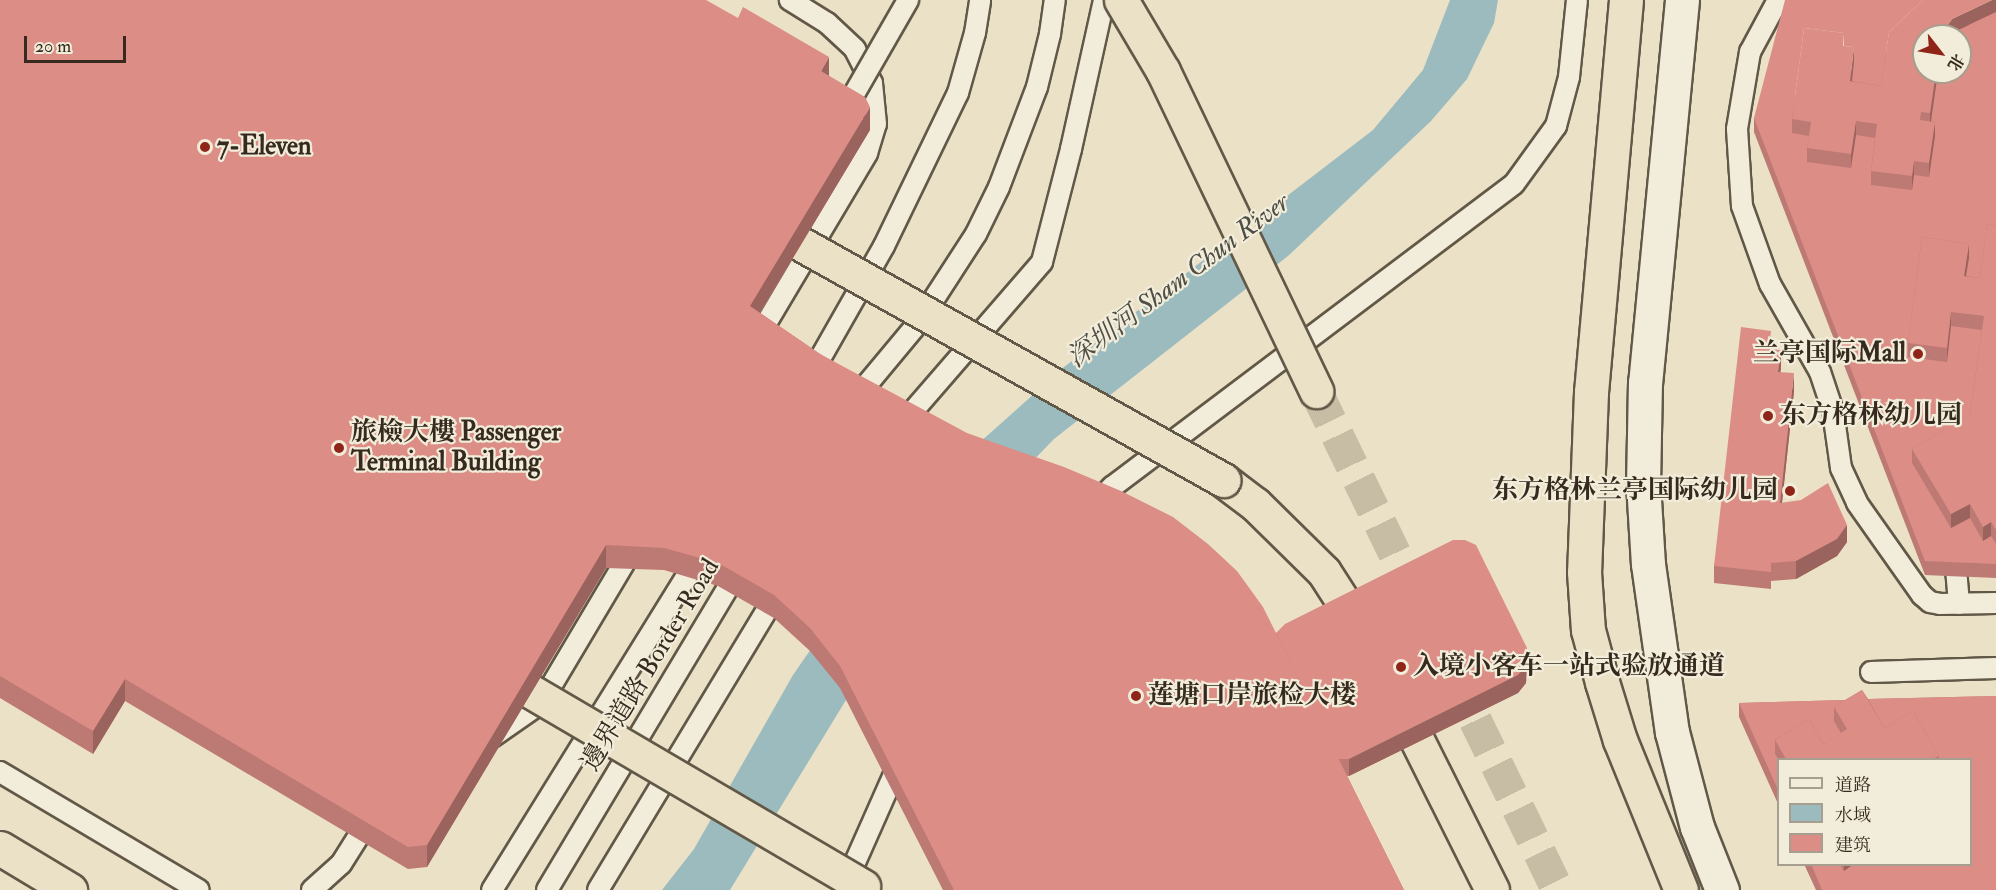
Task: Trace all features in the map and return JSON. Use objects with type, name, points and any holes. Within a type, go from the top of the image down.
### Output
[{"type":"highway","points":[[1121,0],[1163,71],[1316,391]]},
{"type":"highway","points":[[1626,0],[1592,380],[1584,513],[1584,572],[1588,630],[1620,740],[1681,890]]},
{"type":"highway","points":[[790,238],[1223,480],[1255,504],[1324,572],[1358,622],[1492,890]]},
{"type":"highway","points":[[517,691],[867,890]]},
{"type":"highway","points":[[0,848],[70,890]]},
{"type":"street","points":[[1682,0],[1645,382],[1643,483],[1647,564],[1672,732],[1697,827],[1722,890]]},
{"type":"lane","points":[[747,357],[867,153],[876,124],[872,83],[855,50],[827,22],[790,0]]},
{"type":"lane","points":[[835,129],[908,0]]},
{"type":"lane","points":[[796,399],[833,339],[884,246],[958,93],[975,33],[980,0]]},
{"type":"lane","points":[[845,412],[919,322],[976,234],[1011,157],[1037,87],[1050,34],[1055,0]]},
{"type":"lane","points":[[886,444],[1042,262],[1071,149],[1104,0]]},
{"type":"lane","points":[[1079,520],[1112,487],[1514,183],[1556,126],[1569,77],[1577,0]]},
{"type":"lane","points":[[1778,0],[1750,52],[1737,129],[1742,206],[1770,284],[1820,372],[1833,411],[1841,468],[1857,503],[1922,595],[1930,602],[1996,603]]},
{"type":"lane","points":[[474,745],[484,743],[541,703],[644,530]]},
{"type":"lane","points":[[492,890],[709,539]]},
{"type":"lane","name":"邊界道路 Border Road","points":[[547,890],[753,547]]},
{"type":"lane","points":[[1956,569],[1959,604]]},
{"type":"lane","points":[[598,890],[709,702],[791,571]]},
{"type":"lane","points":[[1871,672],[1996,668]]},
{"type":"lane","points":[[843,890],[884,794],[910,742]]},
{"type":"lane","points":[[0,772],[199,890]]},
{"type":"lane","points":[[312,890],[341,864],[381,799]]},
{"type":"water","name":"深圳河 Sham Chun River","points":[[1450,0],[1498,0],[1494,23],[1467,79],[1431,121],[1288,256],[1054,439],[970,526],[846,700],[730,890],[662,890],[694,849],[793,675],[875,556],[979,443],[1064,367],[1373,130],[1423,70]]},
{"type":"building","name":"旅檢大樓 Passenger Terminal Building","points":[[0,0],[706,0],[738,18],[743,7],[829,57],[821,71],[865,97],[870,107],[750,306],[820,354],[967,433],[1064,467],[1121,491],[1173,517],[1208,544],[1237,571],[1263,607],[1404,890],[954,890],[840,666],[810,628],[774,595],[718,563],[664,548],[606,545],[427,845],[408,847],[125,679],[93,731],[0,676]]},
{"type":"building","points":[[1785,0],[1923,0],[1889,32],[1881,86],[1852,81],[1854,47],[1844,46],[1844,33],[1804,28],[1792,119],[1792,133],[1809,136],[1807,162],[1851,168],[1856,135],[1875,138],[1871,185],[1912,190],[1914,175],[1929,177],[1935,136],[1935,122],[1931,121],[1936,84],[1972,84],[1971,24],[1996,12],[1996,226],[1987,224],[1980,278],[1966,276],[1969,244],[1922,237],[1908,357],[1947,362],[1951,326],[1982,330],[1970,414],[1912,449],[1912,463],[1951,528],[1970,518],[1983,541],[1991,536],[1996,544],[1996,564],[1925,561],[1754,118]]},
{"type":"building","points":[[1923,0],[1992,0],[1952,19],[1949,24],[1912,24],[1912,84],[1934,84],[1930,113],[1921,112],[1920,120],[1935,122],[1929,163],[1914,161],[1912,176],[1871,171],[1877,124],[1856,121],[1851,154],[1807,148],[1811,122],[1792,119],[1804,28],[1844,33],[1843,46],[1854,47],[1850,81],[1881,86],[1889,32]]},
{"type":"building","points":[[1987,224],[1996,226],[1996,530],[1991,522],[1983,527],[1970,504],[1951,514],[1912,449],[1970,414],[1984,316],[1951,312],[1947,348],[1908,343],[1922,237],[1969,244],[1964,276],[1980,278]]},
{"type":"building","points":[[1741,327],[1771,331],[1769,349],[1781,350],[1778,372],[1794,373],[1780,503],[1801,500],[1828,483],[1847,525],[1837,539],[1796,561],[1771,563],[1771,572],[1714,566]]},
{"type":"building","name":"入境小客车一站式验放通道","points":[[1453,540],[1465,540],[1476,545],[1527,648],[1526,666],[1518,675],[1349,759],[1338,759],[1276,633],[1285,624]]},
{"type":"building","points":[[1862,690],[1884,728],[1913,711],[1939,756],[1934,758],[1785,758],[1775,740],[1809,719],[1823,744],[1847,729],[1834,707]]},
{"type":"building","points":[[1996,696],[1996,890],[1822,890],[1812,866],[1841,866],[1844,871],[1851,866],[1972,866],[1972,758],[1939,758],[1913,711],[1884,728],[1868,699]]},
{"type":"building","points":[[1845,700],[1834,707],[1834,721],[1841,733],[1823,744],[1809,719],[1775,740],[1775,754],[1778,758],[1777,788],[1739,703]]},
{"type":"tunnel","points":[[1316,391],[1420,605]]},
{"type":"tunnel","points":[[1454,676],[1558,890]]},
{"type":"place","name":"7-Eleven","points":[[205,147]]},
{"type":"place","name":"兰亭国际Mall","points":[[1918,354]]},
{"type":"place","name":"东方格林幼儿园","points":[[1768,416]]},
{"type":"place","name":"旅檢大樓 Passenger Terminal Building","points":[[339,448]]},
{"type":"place","name":"东方格林兰亭国际幼儿园","points":[[1790,491]]},
{"type":"place","name":"入境小客车一站式验放通道","points":[[1401,667]]},
{"type":"place","name":"莲塘口岸旅检大楼","points":[[1136,696]]}]
